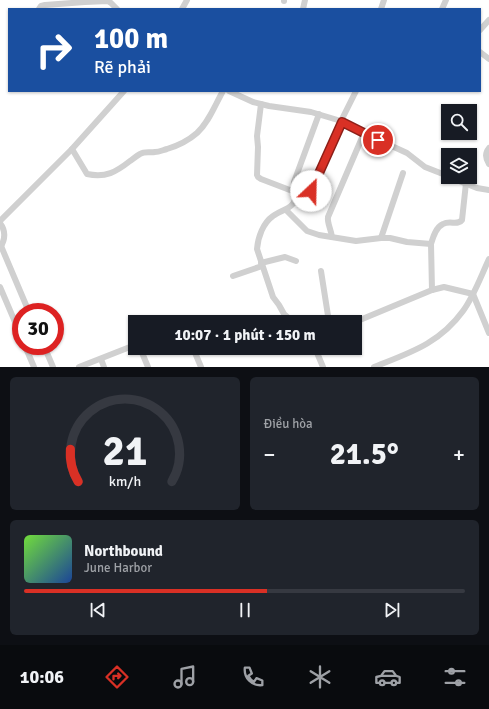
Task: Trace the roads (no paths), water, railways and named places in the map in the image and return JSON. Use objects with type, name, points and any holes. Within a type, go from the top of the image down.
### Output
[{"type":"street","points":[[40,8],[45,5],[78,6],[108,1],[116,8]]},
{"type":"street","points":[[481,29],[489,20]]},
{"type":"street","points":[[481,53],[489,59]]},
{"type":"street","points":[[25,303],[1,247],[5,237],[4,230],[0,222],[72,150],[123,92]]},
{"type":"street","points":[[72,150],[88,174],[102,176],[108,174],[120,169],[141,153],[166,150],[196,134],[208,119],[222,92]]},
{"type":"street","points":[[231,92],[260,104],[319,114],[341,121],[407,153],[425,167],[441,174]]},
{"type":"street","points":[[311,191],[341,121],[356,92]]},
{"type":"street","points":[[260,104],[257,136],[257,175],[258,177],[295,192],[296,194],[293,204],[286,210],[273,216],[268,221],[258,241],[257,249],[273,297],[285,315]]},
{"type":"street","points":[[294,182],[319,114]]},
{"type":"street","points":[[332,236],[328,216],[364,133]]},
{"type":"street","points":[[489,148],[486,152],[486,157],[489,164]]},
{"type":"street","points":[[380,238],[403,173]]},
{"type":"street","points":[[432,290],[431,244],[433,237],[437,229],[443,224],[461,222],[466,184]]},
{"type":"street","points":[[468,184],[489,190]]},
{"type":"street","points":[[286,210],[307,231],[319,235],[356,241],[390,238],[407,242],[431,244]]},
{"type":"street","points":[[233,276],[262,264],[285,257],[296,261]]},
{"type":"street","points":[[374,367],[414,351],[432,341],[451,326],[464,310],[489,259]]},
{"type":"street","points":[[321,271],[328,315]]},
{"type":"street","points":[[0,287],[12,315]]},
{"type":"street","points":[[362,319],[432,290],[444,287],[473,294]]},
{"type":"street","points":[[473,294],[489,333]]},
{"type":"street","points":[[79,367],[128,348]]},
{"type":"street","points":[[29,355],[34,367]]},
{"type":"street","points":[[48,355],[53,367]]},
{"type":"street","points":[[143,355],[148,367]]},
{"type":"street","points":[[196,355],[201,367]]},
{"type":"street","points":[[319,355],[323,367]]},
{"type":"street","points":[[101,359],[104,367]]}]
